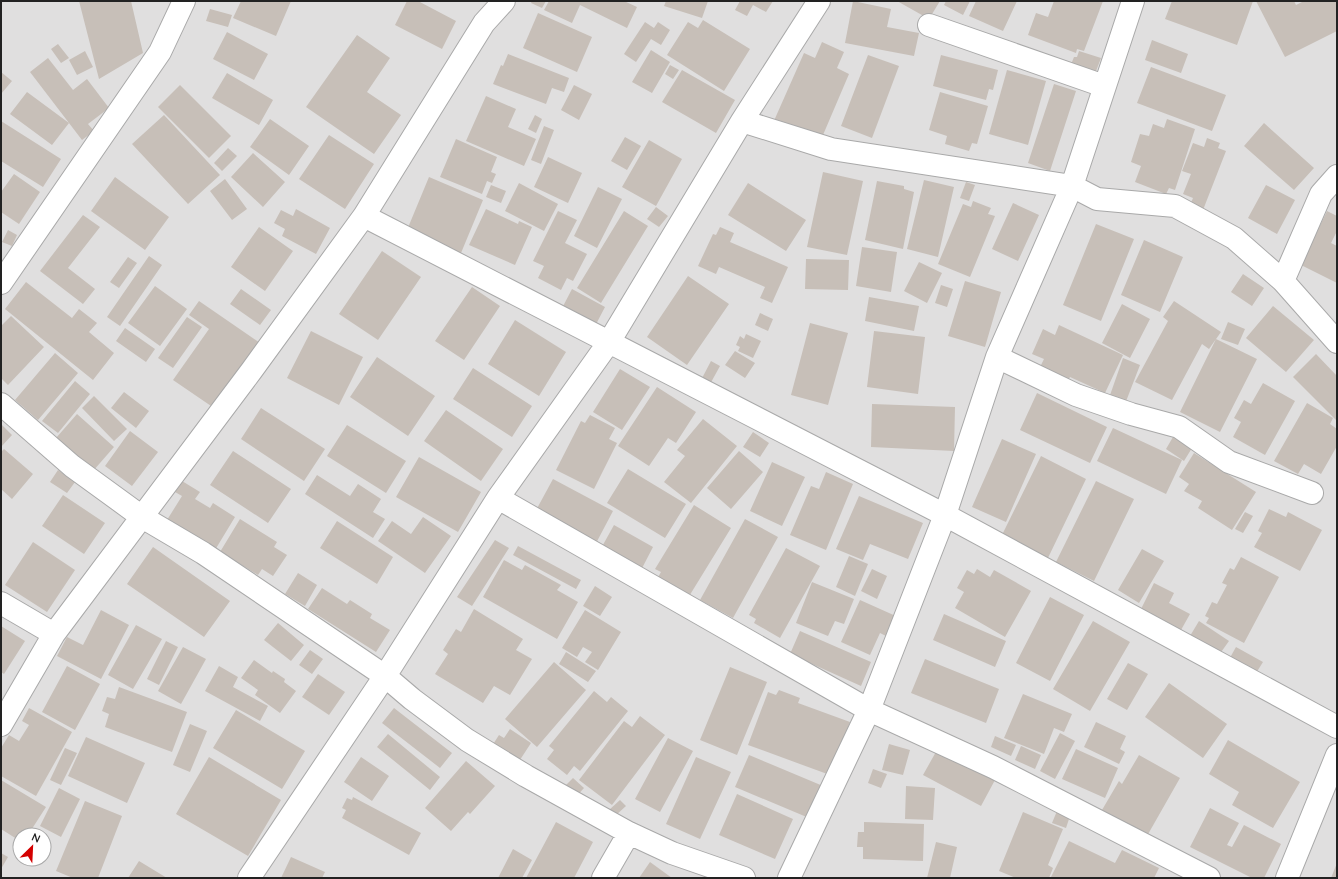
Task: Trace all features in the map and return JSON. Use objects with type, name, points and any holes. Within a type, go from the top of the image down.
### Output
[{"type":"street","points":[[1,283],[160,52],[184,1]]},
{"type":"street","points":[[1,725],[54,634],[252,370],[364,216],[484,23],[504,1]]},
{"type":"street","points":[[249,878],[385,676],[498,498],[610,342],[742,121],[819,1]]},
{"type":"street","points":[[789,878],[869,710],[945,515],[997,357],[1072,186],[1133,1]]},
{"type":"street","points":[[929,25],[1104,86]]},
{"type":"street","points":[[742,121],[831,149],[1072,186],[1097,199],[1175,206],[1234,238],[1283,281],[1337,342]]},
{"type":"street","points":[[1283,281],[1321,194],[1337,176]]},
{"type":"street","points":[[364,216],[945,515],[1337,727]]},
{"type":"street","points":[[997,357],[1076,395],[1131,414],[1179,427],[1230,462],[1312,493]]},
{"type":"street","points":[[1,404],[72,466],[142,517],[203,553],[385,676],[412,699],[467,740],[526,776],[629,833],[672,853],[744,878]]},
{"type":"street","points":[[498,498],[869,710],[993,766],[1209,878]]},
{"type":"street","points":[[1,603],[54,634]]},
{"type":"street","points":[[1286,878],[1337,754]]},
{"type":"street","points":[[603,878],[629,833]]},
{"type":"shaded area","points":[[1,1],[1337,1],[1337,878],[1,878]]},
{"type":"building","points":[[79,1],[131,1],[143,53],[99,79]]},
{"type":"building","points":[[241,1],[291,1],[276,36],[233,18]]},
{"type":"building","points":[[407,1],[418,1],[456,21],[442,49],[395,25]]},
{"type":"building","points":[[532,1],[546,1],[542,8],[531,3]]},
{"type":"building","points":[[549,1],[624,1],[637,7],[627,28],[580,5],[572,23],[544,10]]},
{"type":"building","points":[[666,1],[708,1],[702,18],[664,6]]},
{"type":"building","points":[[740,1],[773,1],[766,12],[753,5],[747,16],[735,10]]},
{"type":"building","points":[[853,1],[891,9],[887,27],[919,33],[914,56],[845,43]]},
{"type":"building","points":[[897,1],[940,1],[929,19]]},
{"type":"building","points":[[946,1],[970,1],[963,15],[944,5]]},
{"type":"building","points":[[976,1],[1017,1],[1003,31],[969,16]]},
{"type":"building","points":[[1054,1],[1103,1],[1084,51],[1077,49],[1076,53],[1028,35],[1036,13],[1048,17]]},
{"type":"building","points":[[1172,1],[1253,1],[1237,45],[1165,19]]},
{"type":"building","points":[[1256,1],[1294,1],[1296,5],[1304,1],[1337,1],[1337,31],[1285,57]]},
{"type":"building","points":[[210,9],[232,15],[228,27],[206,21]]},
{"type":"building","points":[[538,13],[592,37],[577,72],[523,48]]},
{"type":"building","points":[[703,20],[750,49],[724,91],[667,55],[688,22],[698,28]]},
{"type":"building","points":[[645,22],[654,28],[658,22],[670,30],[661,45],[651,39],[636,62],[624,54]]},
{"type":"building","points":[[227,32],[268,54],[254,80],[213,59]]},
{"type":"building","points":[[357,35],[390,58],[367,92],[401,115],[374,154],[306,107]]},
{"type":"building","points":[[1152,40],[1188,54],[1181,73],[1145,60]]},
{"type":"building","points":[[822,42],[844,52],[837,68],[849,74],[823,135],[773,123],[804,53],[815,58]]},
{"type":"building","points":[[58,44],[69,58],[61,63],[51,49]]},
{"type":"building","points":[[651,50],[670,62],[652,93],[632,82]]},
{"type":"building","points":[[85,51],[93,67],[77,75],[69,60]]},
{"type":"building","points":[[1079,51],[1101,58],[1093,79],[1070,67],[1074,57],[1077,57]]},
{"type":"building","points":[[508,54],[569,78],[564,92],[552,88],[546,104],[493,84],[501,65],[503,66]]},
{"type":"building","points":[[868,55],[899,66],[872,138],[841,126]]},
{"type":"building","points":[[941,55],[998,70],[993,90],[989,89],[986,100],[933,86]]},
{"type":"building","points":[[48,58],[73,90],[87,79],[109,108],[88,124],[94,131],[82,140],[30,72]]},
{"type":"building","points":[[670,65],[679,70],[673,79],[665,74]]},
{"type":"building","points":[[1151,67],[1226,95],[1212,131],[1137,103]]},
{"type":"building","points":[[682,70],[735,100],[716,133],[662,102]]},
{"type":"building","points":[[1007,70],[1046,81],[1028,145],[989,134]]},
{"type":"building","points":[[1,72],[12,81],[1,94]]},
{"type":"building","points":[[227,73],[273,100],[259,125],[212,98]]},
{"type":"building","points":[[1054,84],[1076,91],[1050,171],[1028,163]]},
{"type":"building","points":[[180,85],[231,136],[209,158],[158,107]]},
{"type":"building","points":[[574,85],[592,94],[579,120],[561,110]]},
{"type":"building","points":[[27,92],[69,123],[52,145],[10,114]]},
{"type":"building","points":[[940,92],[988,106],[977,144],[972,143],[969,151],[945,144],[947,136],[929,130]]},
{"type":"building","points":[[486,96],[516,109],[508,127],[536,139],[524,166],[466,141]]},
{"type":"building","points":[[164,115],[220,175],[188,204],[132,144]]},
{"type":"building","points":[[535,115],[542,119],[536,133],[528,129]]},
{"type":"building","points":[[270,119],[309,146],[289,175],[250,147]]},
{"type":"building","points":[[1167,119],[1195,129],[1175,190],[1169,188],[1166,194],[1135,182],[1141,166],[1131,162],[1140,134],[1149,136],[1153,124],[1164,128]]},
{"type":"building","points":[[1,121],[61,159],[43,187],[1,161]]},
{"type":"building","points":[[1264,123],[1314,168],[1294,190],[1244,146]]},
{"type":"building","points":[[544,126],[554,130],[541,164],[531,160]]},
{"type":"building","points":[[329,135],[374,164],[345,209],[299,179]]},
{"type":"building","points":[[625,137],[641,146],[627,170],[611,161]]},
{"type":"building","points":[[1207,138],[1220,143],[1218,148],[1226,151],[1203,210],[1190,205],[1193,198],[1183,194],[1191,174],[1182,171],[1193,143],[1204,147]]},
{"type":"building","points":[[456,139],[497,157],[491,172],[496,174],[492,183],[487,181],[482,194],[440,177]]},
{"type":"building","points":[[649,140],[682,159],[656,206],[622,187]]},
{"type":"building","points":[[228,148],[237,156],[222,171],[214,163]]},
{"type":"building","points":[[253,153],[285,182],[263,207],[231,177]]},
{"type":"building","points":[[548,157],[582,173],[568,203],[534,187]]},
{"type":"building","points":[[823,172],[863,181],[847,255],[807,247]]},
{"type":"building","points":[[14,174],[40,192],[19,224],[1,212],[1,192]]},
{"type":"building","points":[[115,177],[169,217],[145,250],[91,211]]},
{"type":"building","points":[[429,177],[483,200],[461,253],[407,230]]},
{"type":"building","points":[[225,179],[247,209],[232,220],[210,191]]},
{"type":"building","points":[[924,180],[954,187],[938,257],[907,249]]},
{"type":"building","points":[[877,181],[904,186],[904,189],[914,192],[903,249],[865,240]]},
{"type":"building","points":[[966,182],[975,185],[969,201],[960,198]]},
{"type":"building","points":[[519,183],[558,204],[544,231],[505,211]]},
{"type":"building","points":[[748,183],[806,220],[786,251],[728,215]]},
{"type":"building","points":[[491,185],[506,191],[501,203],[486,197]]},
{"type":"building","points":[[1266,185],[1295,200],[1277,234],[1248,218]]},
{"type":"building","points":[[598,187],[622,199],[597,248],[574,236]]},
{"type":"building","points":[[973,201],[991,208],[988,214],[995,216],[970,277],[938,264],[963,204],[971,207]]},
{"type":"building","points":[[1013,203],[1039,215],[1018,261],[992,249]]},
{"type":"building","points":[[656,207],[668,216],[659,227],[647,219]]},
{"type":"building","points":[[296,209],[330,228],[316,254],[282,236],[285,229],[274,223],[281,210],[293,216]]},
{"type":"building","points":[[486,209],[518,224],[519,221],[532,227],[515,265],[469,245]]},
{"type":"building","points":[[558,211],[577,220],[565,243],[587,254],[573,281],[567,278],[561,290],[538,278],[544,266],[533,261]]},
{"type":"building","points":[[624,211],[648,226],[601,303],[577,288]]},
{"type":"building","points":[[1327,211],[1337,216],[1337,231],[1331,243],[1337,246],[1337,283],[1301,265]]},
{"type":"building","points":[[83,215],[100,227],[68,268],[95,289],[83,304],[40,271]]},
{"type":"building","points":[[1096,224],[1134,239],[1101,321],[1063,305]]},
{"type":"building","points":[[259,227],[293,251],[265,291],[231,267]]},
{"type":"building","points":[[720,227],[734,233],[730,242],[788,267],[772,303],[760,298],[765,287],[719,267],[716,274],[698,266],[713,234],[716,235]]},
{"type":"building","points":[[8,230],[17,235],[12,246],[2,242]]},
{"type":"building","points":[[1144,240],[1183,257],[1160,312],[1121,295]]},
{"type":"building","points":[[862,247],[897,252],[891,292],[856,286]]},
{"type":"building","points":[[382,251],[421,277],[378,340],[339,314]]},
{"type":"building","points":[[149,256],[162,265],[120,326],[107,317]]},
{"type":"building","points":[[128,257],[137,263],[119,288],[110,282]]},
{"type":"building","points":[[806,259],[849,260],[848,290],[805,289]]},
{"type":"building","points":[[919,262],[942,273],[927,303],[904,291]]},
{"type":"building","points":[[1243,274],[1264,288],[1252,306],[1231,292]]},
{"type":"building","points":[[688,276],[729,304],[687,365],[647,337]]},
{"type":"building","points":[[965,281],[1001,292],[985,347],[948,336]]},
{"type":"building","points":[[26,282],[72,318],[79,309],[97,323],[89,332],[114,353],[93,380],[5,309]]},
{"type":"building","points":[[941,285],[953,289],[947,307],[935,303]]},
{"type":"building","points":[[155,286],[187,309],[160,346],[128,323]]},
{"type":"building","points":[[472,287],[500,306],[464,360],[435,341]]},
{"type":"building","points":[[241,289],[271,310],[260,325],[230,304]]},
{"type":"building","points":[[572,289],[605,307],[593,330],[560,312]]},
{"type":"building","points":[[869,297],[919,306],[914,331],[865,321]]},
{"type":"building","points":[[199,301],[260,343],[214,408],[173,380],[209,329],[189,315]]},
{"type":"building","points":[[1174,301],[1221,332],[1209,349],[1202,344],[1172,400],[1135,382],[1168,321],[1163,317]]},
{"type":"building","points":[[1122,304],[1150,319],[1130,358],[1102,343]]},
{"type":"building","points":[[1273,306],[1314,340],[1286,372],[1246,338]]},
{"type":"building","points":[[760,313],[773,319],[768,331],[755,325]]},
{"type":"building","points":[[11,316],[44,347],[8,385],[1,378],[1,326]]},
{"type":"building","points":[[187,317],[202,327],[173,368],[158,358]]},
{"type":"building","points":[[515,320],[566,352],[539,396],[488,364]]},
{"type":"building","points":[[1228,322],[1245,329],[1238,345],[1221,339]]},
{"type":"building","points":[[810,323],[848,333],[828,405],[791,395]]},
{"type":"building","points":[[1059,325],[1123,355],[1105,393],[1070,377],[1066,384],[1038,371],[1044,359],[1032,354],[1043,329],[1055,335]]},
{"type":"building","points":[[125,328],[155,349],[146,362],[116,341]]},
{"type":"building","points":[[311,331],[363,357],[339,405],[287,378]]},
{"type":"building","points":[[874,331],[925,337],[918,394],[867,387]]},
{"type":"building","points":[[746,334],[761,341],[753,358],[738,351],[740,347],[736,345],[740,336],[744,339]]},
{"type":"building","points":[[1216,339],[1257,359],[1220,432],[1180,412]]},
{"type":"building","points":[[735,351],[755,363],[745,378],[725,365]]},
{"type":"building","points":[[55,353],[78,373],[38,420],[15,400]]},
{"type":"building","points":[[1316,354],[1337,376],[1337,421],[1293,377]]},
{"type":"building","points":[[377,357],[435,396],[408,436],[350,397]]},
{"type":"building","points":[[1123,358],[1140,365],[1125,404],[1109,398]]},
{"type":"building","points":[[711,361],[720,366],[709,386],[700,382]]},
{"type":"building","points":[[473,368],[532,406],[512,437],[453,399]]},
{"type":"building","points":[[620,369],[650,387],[622,430],[593,412]]},
{"type":"building","points":[[75,381],[90,394],[58,433],[42,421]]},
{"type":"building","points":[[1263,383],[1295,401],[1265,455],[1233,437],[1241,422],[1234,418],[1244,400],[1251,404]]},
{"type":"building","points":[[657,387],[696,412],[676,443],[668,438],[649,466],[618,446]]},
{"type":"building","points":[[124,392],[149,411],[136,428],[111,408]]},
{"type":"building","points":[[1037,393],[1107,427],[1090,463],[1020,430]]},
{"type":"building","points":[[94,396],[127,429],[114,441],[82,408]]},
{"type":"building","points":[[1307,403],[1333,418],[1330,424],[1337,429],[1337,446],[1321,474],[1304,464],[1298,474],[1274,461]]},
{"type":"building","points":[[872,404],[955,407],[954,451],[871,447]]},
{"type":"building","points":[[261,408],[325,449],[304,481],[241,439]]},
{"type":"building","points":[[446,410],[503,449],[481,481],[424,441]]},
{"type":"building","points":[[77,414],[114,447],[93,471],[56,438]]},
{"type":"building","points":[[590,415],[615,428],[609,439],[617,443],[594,489],[556,470],[581,421],[585,423]]},
{"type":"building","points":[[703,419],[737,446],[691,503],[664,482],[685,456],[677,450]]},
{"type":"building","points":[[1,424],[12,435],[1,447]]},
{"type":"building","points":[[347,425],[406,461],[386,493],[327,456]]},
{"type":"building","points":[[1113,428],[1182,460],[1166,494],[1097,461]]},
{"type":"building","points":[[130,431],[158,452],[132,486],[105,466]]},
{"type":"building","points":[[753,432],[769,443],[760,457],[743,447]]},
{"type":"building","points":[[1173,437],[1192,448],[1184,461],[1166,449]]},
{"type":"building","points":[[1002,439],[1036,454],[1006,522],[972,507]]},
{"type":"building","points":[[4,449],[33,474],[12,499],[1,489],[1,452]]},
{"type":"building","points":[[233,451],[291,489],[268,523],[210,485]]},
{"type":"building","points":[[739,451],[763,472],[731,509],[707,488]]},
{"type":"building","points":[[1194,453],[1256,492],[1232,530],[1198,508],[1202,501],[1184,491],[1189,484],[1179,477]]},
{"type":"building","points":[[1041,456],[1086,479],[1047,560],[1001,537]]},
{"type":"building","points":[[419,457],[481,492],[458,532],[396,497]]},
{"type":"building","points":[[772,462],[805,477],[782,526],[750,511]]},
{"type":"building","points":[[628,469],[686,504],[665,538],[607,503]]},
{"type":"building","points":[[58,470],[75,482],[67,493],[50,482]]},
{"type":"building","points":[[826,472],[853,484],[826,550],[790,535],[811,486],[819,489]]},
{"type":"building","points":[[317,475],[350,496],[358,484],[381,499],[373,512],[385,519],[373,538],[305,494]]},
{"type":"building","points":[[553,479],[613,511],[594,547],[534,514]]},
{"type":"building","points":[[182,481],[200,492],[195,499],[210,508],[213,503],[235,517],[215,550],[167,520],[182,496],[175,492]]},
{"type":"building","points":[[1096,481],[1134,499],[1094,581],[1056,562]]},
{"type":"building","points":[[63,495],[105,523],[84,554],[42,526]]},
{"type":"building","points":[[859,496],[923,523],[908,559],[870,544],[863,560],[836,549]]},
{"type":"building","points":[[694,505],[731,528],[688,598],[657,579],[661,572],[655,569]]},
{"type":"building","points":[[1269,509],[1286,517],[1288,512],[1322,530],[1300,571],[1254,547],[1262,533],[1258,531]]},
{"type":"building","points":[[1245,512],[1253,516],[1243,533],[1235,529]]},
{"type":"building","points":[[423,517],[451,536],[425,573],[378,541],[392,521],[411,534]]},
{"type":"building","points":[[240,519],[277,542],[274,547],[287,555],[273,576],[262,569],[258,575],[220,552]]},
{"type":"building","points":[[745,519],[778,537],[733,618],[700,600]]},
{"type":"building","points":[[337,521],[393,557],[377,584],[320,548]]},
{"type":"building","points":[[614,525],[653,547],[639,574],[599,552]]},
{"type":"building","points":[[495,540],[509,548],[472,606],[457,597]]},
{"type":"building","points":[[33,542],[75,570],[47,612],[5,585]]},
{"type":"building","points":[[518,546],[581,580],[576,589],[513,555]]},
{"type":"building","points":[[153,547],[230,601],[204,637],[127,584]]},
{"type":"building","points":[[786,548],[820,566],[780,638],[754,623],[756,619],[749,615]]},
{"type":"building","points":[[1142,549],[1164,561],[1139,603],[1118,590]]},
{"type":"building","points":[[849,556],[868,564],[855,596],[836,587]]},
{"type":"building","points":[[1241,557],[1279,577],[1244,643],[1206,623],[1209,618],[1205,616],[1212,602],[1217,604],[1227,585],[1222,583],[1230,568],[1234,570]]},
{"type":"building","points":[[504,560],[522,570],[525,565],[561,585],[557,590],[578,602],[557,639],[483,597]]},
{"type":"building","points":[[872,569],[887,576],[877,599],[861,591]]},
{"type":"building","points":[[977,569],[990,577],[994,570],[1031,591],[1005,637],[955,608],[964,592],[957,588],[967,570],[974,574]]},
{"type":"building","points":[[298,573],[317,585],[305,606],[285,594]]},
{"type":"building","points":[[812,582],[854,599],[844,624],[835,621],[828,636],[796,623]]},
{"type":"building","points":[[1154,583],[1174,593],[1169,603],[1190,614],[1181,630],[1141,609]]},
{"type":"building","points":[[595,586],[612,597],[600,616],[583,606]]},
{"type":"building","points":[[322,588],[347,604],[350,600],[372,614],[370,618],[390,630],[376,652],[308,609]]},
{"type":"building","points":[[1050,597],[1084,615],[1050,681],[1016,663]]},
{"type":"building","points":[[860,600],[898,617],[888,637],[880,633],[870,655],[841,642]]},
{"type":"building","points":[[474,609],[523,639],[516,650],[532,659],[510,695],[494,686],[483,703],[435,674],[448,654],[443,650],[456,629],[461,632]]},
{"type":"building","points":[[101,610],[129,625],[101,679],[57,656],[67,637],[83,645]]},
{"type":"building","points":[[585,610],[621,632],[598,670],[585,662],[592,652],[583,647],[577,657],[562,648]]},
{"type":"building","points":[[944,614],[1006,641],[995,667],[933,640]]},
{"type":"building","points":[[1093,621],[1130,642],[1090,711],[1053,689]]},
{"type":"building","points":[[1199,621],[1229,641],[1219,655],[1190,636]]},
{"type":"building","points":[[278,623],[304,645],[291,661],[264,640]]},
{"type":"building","points":[[136,625],[162,639],[133,689],[108,675]]},
{"type":"building","points":[[1,626],[25,641],[4,674],[1,672]]},
{"type":"building","points":[[800,631],[871,662],[861,686],[790,654]]},
{"type":"building","points":[[166,641],[178,647],[159,685],[147,679]]},
{"type":"building","points":[[183,647],[206,659],[181,704],[158,691]]},
{"type":"building","points":[[1236,647],[1263,662],[1253,678],[1227,663]]},
{"type":"building","points":[[310,650],[323,659],[312,674],[299,665]]},
{"type":"building","points":[[566,652],[596,671],[588,682],[559,664]]},
{"type":"building","points":[[925,659],[999,689],[986,723],[911,693]]},
{"type":"building","points":[[254,660],[272,673],[273,671],[285,679],[284,682],[296,691],[280,713],[255,695],[258,690],[241,678]]},
{"type":"building","points":[[554,662],[586,690],[537,747],[505,719]]},
{"type":"building","points":[[1128,663],[1148,674],[1127,710],[1107,699]]},
{"type":"building","points":[[67,666],[100,684],[75,730],[42,712]]},
{"type":"building","points":[[219,666],[238,677],[233,687],[268,706],[260,721],[205,691]]},
{"type":"building","points":[[730,667],[767,682],[737,755],[700,740]]},
{"type":"building","points":[[318,674],[345,692],[329,715],[302,697]]},
{"type":"building","points":[[1169,683],[1227,724],[1203,758],[1145,717]]},
{"type":"building","points":[[119,687],[187,712],[172,752],[105,727],[109,714],[102,711],[107,697],[115,699]]},
{"type":"building","points":[[779,690],[800,698],[798,703],[850,722],[830,775],[748,745],[768,692],[776,695]]},
{"type":"building","points":[[594,691],[607,702],[611,697],[628,711],[580,771],[574,766],[567,775],[547,759],[554,750],[549,746]]},
{"type":"building","points":[[1023,694],[1072,714],[1064,732],[1054,728],[1044,754],[1004,738]]},
{"type":"building","points":[[29,708],[72,732],[36,796],[1,776],[1,748],[9,735],[19,741],[29,725],[22,721]]},
{"type":"building","points":[[394,708],[452,753],[440,768],[382,723]]},
{"type":"building","points":[[236,710],[305,751],[282,789],[213,748]]},
{"type":"building","points":[[640,716],[665,735],[612,805],[579,780],[624,721],[632,727]]},
{"type":"building","points":[[1096,722],[1126,736],[1120,749],[1125,752],[1119,764],[1084,747]]},
{"type":"building","points":[[190,724],[207,731],[190,772],[173,765]]},
{"type":"building","points":[[510,729],[531,743],[516,766],[490,749],[499,735],[504,738]]},
{"type":"building","points":[[1060,733],[1075,741],[1055,779],[1040,771]]},
{"type":"building","points":[[388,734],[440,777],[430,790],[377,747]]},
{"type":"building","points":[[995,736],[1016,745],[1011,756],[991,747]]},
{"type":"building","points":[[86,737],[145,763],[127,803],[68,776]]},
{"type":"building","points":[[668,738],[693,751],[660,812],[635,799]]},
{"type":"building","points":[[1228,740],[1300,782],[1273,828],[1232,805],[1239,792],[1209,774]]},
{"type":"building","points":[[889,744],[910,750],[903,775],[882,770]]},
{"type":"building","points":[[1021,746],[1041,755],[1035,769],[1015,760]]},
{"type":"building","points":[[65,748],[77,753],[61,785],[50,780]]},
{"type":"building","points":[[1076,749],[1118,768],[1105,798],[1062,779]]},
{"type":"building","points":[[937,750],[995,780],[981,806],[923,775]]},
{"type":"building","points":[[749,755],[823,786],[809,818],[735,787]]},
{"type":"building","points":[[1139,755],[1180,778],[1147,836],[1102,810],[1119,781],[1122,784]]},
{"type":"building","points":[[209,757],[281,800],[248,856],[176,814]]},
{"type":"building","points":[[361,757],[389,776],[372,801],[344,782]]},
{"type":"building","points":[[696,757],[731,772],[700,839],[666,824]]},
{"type":"building","points":[[466,761],[495,786],[470,814],[468,812],[451,831],[425,808]]},
{"type":"building","points":[[873,769],[887,774],[881,788],[868,783]]},
{"type":"building","points":[[573,778],[584,788],[574,799],[563,788]]},
{"type":"building","points":[[1,780],[46,807],[33,827],[12,827],[12,836],[1,829]]},
{"type":"building","points":[[906,786],[935,788],[933,820],[905,819]]},
{"type":"building","points":[[59,788],[80,799],[61,837],[52,832],[52,827],[40,826]]},
{"type":"building","points":[[737,794],[793,819],[775,859],[719,835]]},
{"type":"building","points":[[353,797],[421,833],[409,855],[342,818],[346,810],[342,808],[347,798],[352,800]]},
{"type":"building","points":[[620,800],[626,806],[615,816],[609,810]]},
{"type":"building","points":[[85,801],[122,816],[98,878],[73,878],[56,871]]},
{"type":"building","points":[[1210,808],[1239,823],[1227,845],[1232,847],[1244,825],[1281,844],[1264,878],[1252,878],[1190,847]]},
{"type":"building","points":[[1057,811],[1070,816],[1066,828],[1052,823]]},
{"type":"building","points":[[1023,812],[1063,829],[1048,865],[1053,868],[1049,878],[1016,878],[999,871]]},
{"type":"building","points":[[556,822],[593,842],[574,878],[526,878]]},
{"type":"building","points":[[864,822],[924,824],[923,861],[863,859],[863,847],[857,847],[858,832],[864,832]]},
{"type":"building","points":[[1069,841],[1115,863],[1122,850],[1159,868],[1154,878],[1053,878],[1051,877]]},
{"type":"building","points":[[936,842],[957,847],[950,878],[927,878]]},
{"type":"building","points":[[513,849],[532,860],[522,878],[498,878]]},
{"type":"building","points":[[1,853],[8,857],[1,869]]},
{"type":"building","points":[[291,857],[325,872],[322,878],[281,878]]},
{"type":"building","points":[[139,861],[167,878],[128,878]]},
{"type":"building","points":[[650,862],[672,878],[639,878]]},
{"type":"building","points":[[1337,863],[1337,878],[1331,878]]}]
